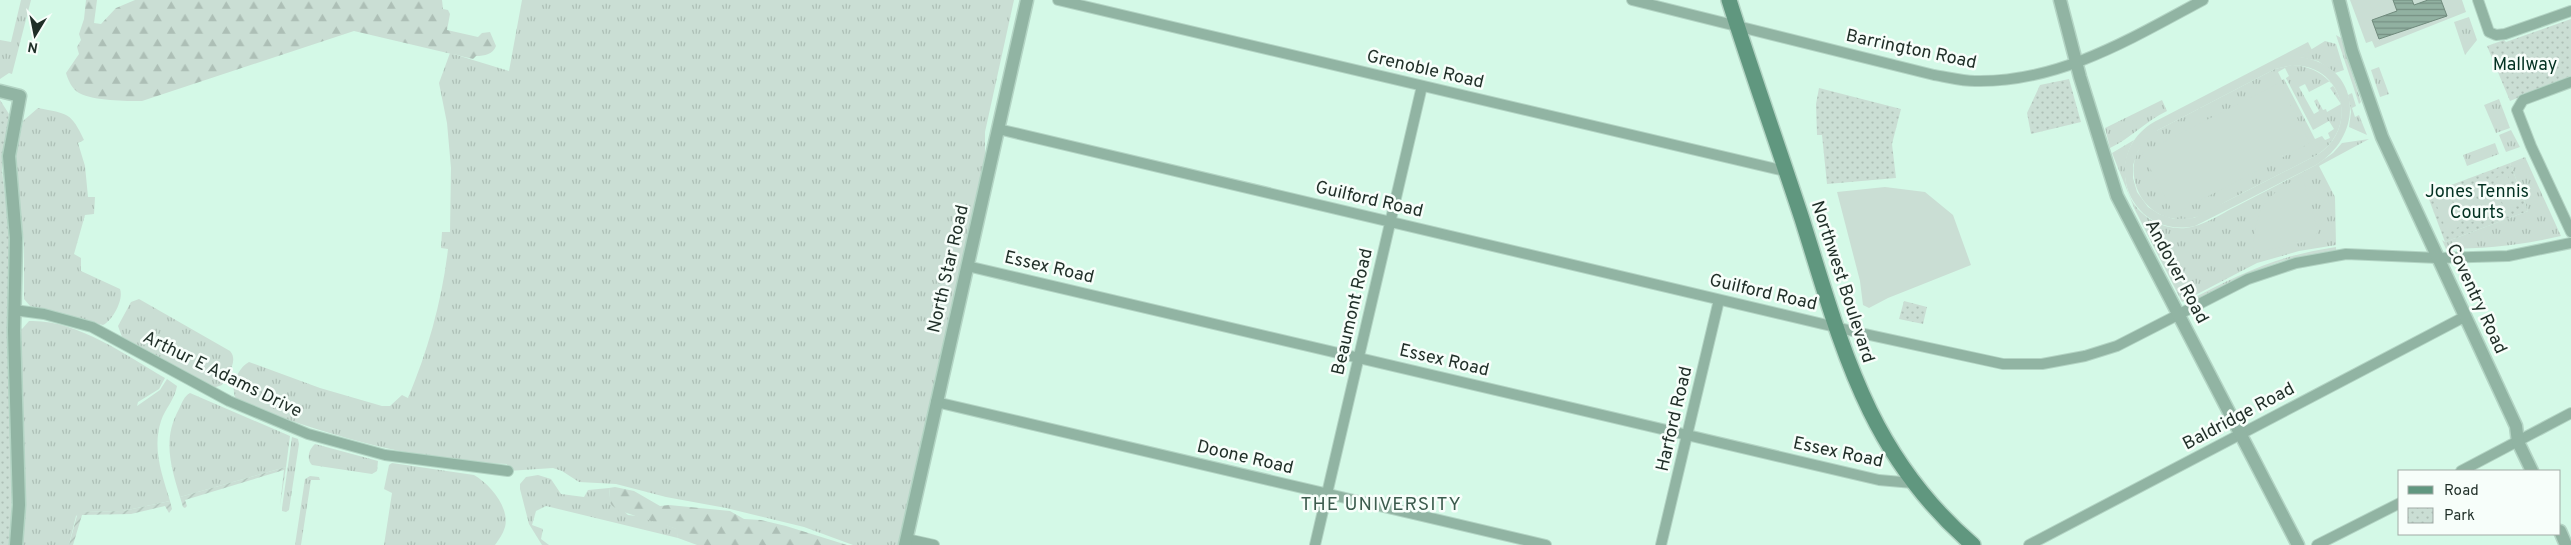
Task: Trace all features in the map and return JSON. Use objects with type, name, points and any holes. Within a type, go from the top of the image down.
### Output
[{"type":"main road","name":"Northwest Boulevard","points":[[1729,0],[1836,327],[1852,373],[1871,416],[1913,483],[1938,512],[1973,545]]},
{"type":"street","name":"North Star Road","points":[[906,542],[1027,0]]},
{"type":"street","name":"Grenoble Road","points":[[1058,0],[1785,171]]},
{"type":"street","name":"Barrington Road","points":[[1632,0],[1934,75],[1973,81],[2012,79],[2076,64],[2203,0]]},
{"type":"street","name":"Andover Road","points":[[2060,0],[2076,64],[2117,196],[2298,545]]},
{"type":"street","name":"Coventry Road","points":[[2339,0],[2352,51],[2382,137],[2464,318],[2516,426],[2518,442],[2532,470]]},
{"type":"street","points":[[2478,0],[2489,32],[2496,35],[2505,34],[2571,11]]},
{"type":"street","points":[[2571,82],[2523,100],[2517,110],[2531,146],[2571,232]]},
{"type":"street","name":"Beaumont Road","points":[[1315,545],[1422,86]]},
{"type":"street","points":[[0,91],[20,96],[9,156],[16,238],[14,310],[18,467],[16,545]]},
{"type":"street","name":"Guilford Road","points":[[998,130],[1976,360],[2027,366],[2066,360],[2109,349],[2179,315],[2248,278],[2296,262],[2346,254],[2438,258],[2508,256],[2571,243]]},
{"type":"street","name":"Essex Road","points":[[967,266],[1879,480],[1913,483]]},
{"type":"street","name":"Harford Road","points":[[1661,545],[1719,300]]},
{"type":"street","name":"Arthur E Adams Drive","points":[[14,310],[44,314],[92,327],[230,400],[280,424],[308,434],[385,454],[508,471]]},
{"type":"street","name":"Baldridge Road","points":[[2029,545],[2464,318]]},
{"type":"street","name":"Doone Road","points":[[936,402],[1546,545]]},
{"type":"street","points":[[2463,470],[2571,413]]},
{"type":"street","points":[[2317,545],[2398,504]]},
{"type":"street","points":[[2561,533],[2566,545]]},
{"type":"street","points":[[906,542],[934,545]]},
{"type":"green space","points":[[21,0],[31,0],[12,74],[9,73],[0,79],[0,40],[11,42]]},
{"type":"green space","points":[[86,0],[97,0],[94,23],[101,24],[116,8],[135,0],[442,0],[443,9],[448,10],[450,14],[447,30],[478,37],[482,33],[490,32],[496,46],[491,53],[476,56],[473,59],[354,31],[142,101],[101,99],[79,93],[71,84],[66,73],[79,54],[77,47],[81,40],[79,34],[84,19]]},
{"type":"green space","points":[[522,0],[1014,0],[985,132],[985,156],[898,545],[853,545],[804,527],[726,508],[666,497],[616,484],[579,482],[562,471],[553,468],[508,471],[507,464],[472,462],[404,452],[304,425],[238,401],[235,397],[235,380],[241,369],[249,362],[320,388],[382,406],[390,406],[402,395],[408,398],[428,343],[442,287],[448,249],[441,248],[442,232],[450,232],[451,168],[447,123],[439,83],[450,53],[509,71]]},
{"type":"green space","points":[[2350,0],[2462,0],[2466,12],[2375,48],[2372,41],[2366,43]]},
{"type":"green space","points":[[2469,17],[2477,40],[2465,55],[2454,22]]},
{"type":"green space","name":"Mallway","points":[[2571,19],[2571,76],[2510,101],[2487,46],[2504,40],[2506,42]]},
{"type":"green space","points":[[2336,35],[2341,38],[2361,102],[2359,104]]},
{"type":"green space","points":[[2325,41],[2336,44],[2344,70],[2335,73],[2318,61],[2299,57]]},
{"type":"green space","points":[[2308,42],[2312,50],[2300,57],[2320,63],[2335,73],[2345,87],[2350,102],[2349,119],[2343,136],[2332,152],[2316,165],[2195,226],[2172,227],[2153,220],[2138,208],[2129,192],[2125,174],[2127,155],[2137,137],[2154,122]],"holes":[[[2288,66],[2306,67],[2321,73],[2332,84],[2339,98],[2342,113],[2339,128],[2331,143],[2317,155],[2194,218],[2174,219],[2159,214],[2148,207],[2137,192],[2133,178],[2133,165],[2138,151],[2145,141],[2158,130],[2275,69]]]},
{"type":"green space","points":[[2292,65],[2310,69],[2324,76],[2329,82],[2309,92],[2305,84],[2299,87],[2314,114],[2319,111],[2314,101],[2317,99],[2323,110],[2326,109],[2327,112],[2341,104],[2342,115],[2339,129],[2330,143],[2317,155],[2198,216],[2186,219],[2168,218],[2154,211],[2143,200],[2136,186],[2134,170],[2136,155],[2144,141],[2158,130],[2275,69]],"holes":[[[2285,68],[2289,76],[2286,78],[2313,130],[2329,121],[2334,129],[2328,133],[2330,138],[2325,140],[2322,136],[2315,139],[2284,79],[2282,80],[2278,72]]]},
{"type":"green space","points":[[2379,67],[2389,94],[2380,97],[2371,70]]},
{"type":"green space","points":[[2069,79],[2081,122],[2031,134],[2027,113],[2040,85]]},
{"type":"green space","points":[[2279,83],[2310,143],[2174,214],[2142,153]]},
{"type":"green space","points":[[2333,86],[2334,87],[2340,103],[2330,88]]},
{"type":"green space","points":[[1819,88],[1901,109],[1892,144],[1896,178],[1827,184],[1822,135],[1817,135],[1816,104]]},
{"type":"green space","points":[[2352,93],[2356,106],[2352,108],[2355,117],[2359,115],[2367,135],[2349,127],[2351,112],[2348,95]]},
{"type":"green space","points":[[2499,99],[2510,128],[2496,133],[2484,105]]},
{"type":"green space","points":[[0,100],[9,114],[2,170],[11,244],[8,330],[13,470],[10,545],[0,545]]},
{"type":"green space","points":[[2162,100],[2167,111],[2110,148],[2105,128]]},
{"type":"green space","points":[[38,108],[62,113],[72,119],[84,140],[78,143],[85,166],[88,197],[95,197],[94,214],[85,215],[74,254],[81,258],[81,271],[120,289],[121,293],[117,309],[103,325],[30,306],[24,299],[24,242],[15,171],[16,154],[23,121]]},
{"type":"green space","points":[[2511,130],[2520,147],[2506,152],[2499,135]]},
{"type":"green space","points":[[2369,139],[2319,166],[2335,197],[2336,245],[2299,251],[2257,263],[2182,302],[2135,210],[2112,153],[2134,140],[2126,162],[2125,177],[2128,192],[2135,206],[2147,217],[2162,225],[2186,228],[2211,220],[2316,165],[2333,153],[2342,143]]},
{"type":"green space","points":[[2495,143],[2499,154],[2467,166],[2463,155]]},
{"type":"green space","points":[[2525,157],[2561,236],[2504,246],[2446,249],[2442,240],[2445,242],[2528,211],[2510,163]]},
{"type":"green space","name":"Jones Tennis Courts","points":[[2510,163],[2528,211],[2445,242],[2427,194]]},
{"type":"green space","points":[[2507,174],[2519,205],[2505,210],[2493,179]]},
{"type":"green space","points":[[2302,176],[2318,231],[2314,240],[2253,253],[2256,225],[2264,206],[2278,190]]},
{"type":"green space","points":[[2488,181],[2499,212],[2485,217],[2474,186]]},
{"type":"green space","points":[[1885,187],[1925,192],[1953,215],[1971,265],[1888,298],[1869,308],[1863,305],[1860,281],[1837,192]]},
{"type":"green space","points":[[2469,188],[2480,219],[2466,224],[2454,193]]},
{"type":"green space","points":[[2450,195],[2461,226],[2447,232],[2435,201]]},
{"type":"green space","points":[[2336,247],[2336,250],[2282,261],[2257,270],[2188,305],[2186,302],[2258,267],[2294,255]]},
{"type":"green space","points":[[139,299],[230,351],[233,364],[222,385],[213,388],[122,337],[118,326],[131,302]]},
{"type":"green space","points":[[1904,301],[1927,307],[1923,324],[1899,319]]},
{"type":"green space","points":[[29,321],[47,322],[82,332],[117,349],[165,378],[159,389],[138,402],[137,406],[160,390],[167,379],[177,386],[161,421],[157,442],[159,461],[170,501],[123,511],[82,512],[76,516],[69,545],[22,545],[20,328],[22,329]]},
{"type":"green space","points":[[190,393],[290,436],[286,467],[180,497],[171,464],[169,442],[174,420],[183,400]]},
{"type":"green space","points":[[292,437],[298,439],[299,444],[289,510],[286,512],[282,511],[282,508]]},
{"type":"green space","points":[[315,444],[378,461],[377,471],[372,474],[312,465],[309,460],[309,454]]},
{"type":"green space","points":[[392,463],[474,475],[480,479],[492,490],[505,512],[505,527],[495,545],[384,545],[392,493],[384,489],[389,465]]},
{"type":"green space","points":[[286,467],[280,506],[284,470],[185,500],[187,506],[183,507],[180,497]]},
{"type":"green space","points":[[538,475],[551,479],[561,494],[584,497],[588,490],[609,488],[610,498],[628,515],[645,517],[677,529],[678,538],[546,506],[536,511],[532,525],[543,529],[541,539],[549,545],[542,545],[529,524],[520,489],[520,484],[526,477]]},
{"type":"green space","points":[[310,476],[319,477],[320,480],[311,480],[301,545],[295,545],[305,479]]},
{"type":"green space","points":[[615,487],[634,491],[660,506],[669,505],[730,511],[744,519],[761,520],[786,526],[847,545],[697,545],[678,538],[676,529],[621,511],[615,507],[610,502],[609,488]]},
{"type":"green space","points":[[170,501],[172,509],[169,513],[165,506],[131,514],[82,515],[73,545],[69,545],[78,512],[123,511]]},
{"type":"shaded area","points":[[2393,0],[2412,0],[2414,5],[2428,0],[2441,0],[2447,16],[2379,39],[2372,20],[2397,11]]},
{"type":"district","name":"THE UNIVERSITY","points":[[1381,505]]}]
